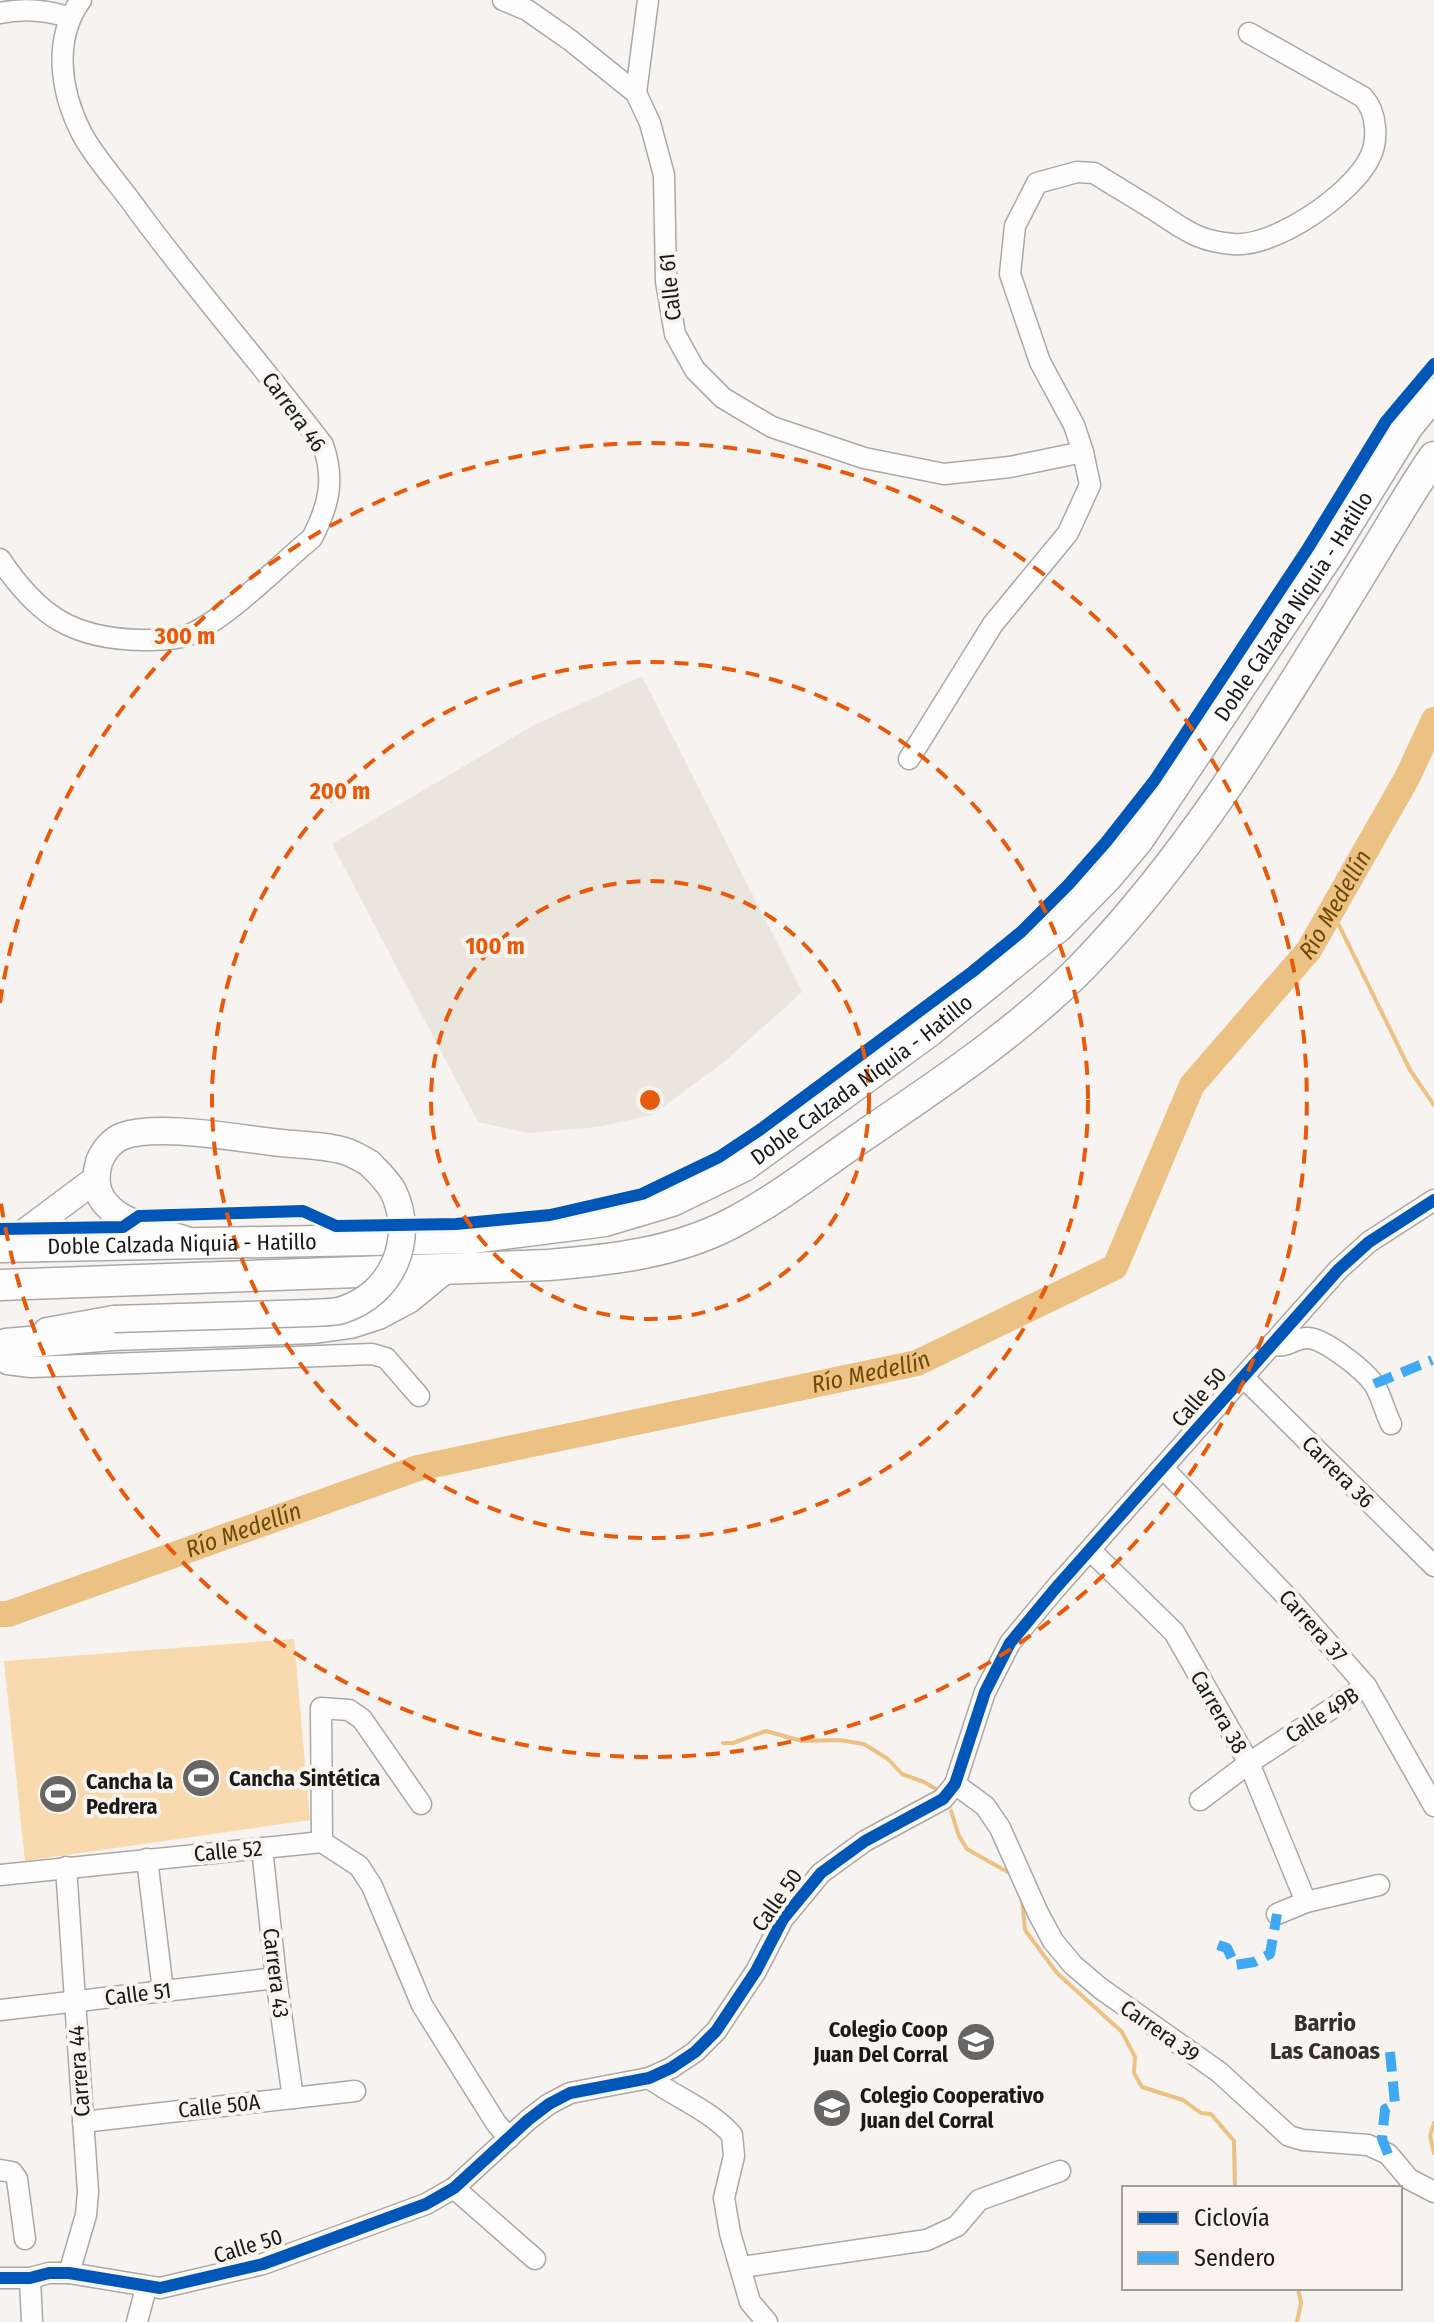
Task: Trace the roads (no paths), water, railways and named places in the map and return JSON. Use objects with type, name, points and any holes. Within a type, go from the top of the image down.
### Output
[{"type":"highway","name":"Doble Calzada Niquia - Hatillo","points":[[3,1247],[472,1238],[542,1231],[605,1221],[672,1201],[744,1166],[989,984],[1059,926],[1106,878],[1168,796],[1331,551],[1408,426],[1434,394]]},
{"type":"highway","name":"Doble Calzada Niquia - Hatillo","points":[[0,1285],[442,1270],[619,1259],[679,1245],[729,1225],[914,1102],[1016,1025],[1082,967],[1130,914],[1229,785],[1434,457]]},
{"type":"highway","points":[[2,1349],[112,1335],[314,1328],[350,1323],[378,1314],[408,1298],[442,1270]]},
{"type":"main road","points":[[2,1349],[60,1326],[114,1319],[340,1311],[362,1302],[390,1275],[398,1258],[403,1229],[400,1209],[391,1188],[369,1163],[343,1150],[143,1131],[121,1136],[109,1144],[101,1156],[96,1179],[102,1199],[110,1210],[121,1218],[197,1243]]},
{"type":"main road","points":[[3,1247],[96,1179]]},
{"type":"street","points":[[0,13],[13,10],[51,11],[68,17],[81,0]]},
{"type":"street","name":"Calle 61","points":[[503,0],[527,10],[570,40],[636,93],[650,123],[664,175],[666,281],[675,334],[695,370],[723,398],[772,427],[864,458],[930,472],[944,474],[1010,467],[1083,452]]},
{"type":"street","points":[[636,93],[648,0]]},
{"type":"street","name":"Carrera 46","points":[[0,559],[17,585],[48,612],[78,632],[110,640],[160,640],[188,635],[215,620],[312,538],[321,521],[331,477],[323,445],[186,276],[82,133],[68,98],[61,64],[68,17]]},
{"type":"street","points":[[909,759],[993,624],[1068,533],[1090,485],[1074,425],[1040,362],[1010,274],[1015,226],[1037,183],[1077,172],[1094,173],[1195,237],[1236,245],[1267,239],[1297,224],[1348,185],[1370,158],[1376,122],[1372,107],[1363,97],[1249,33]]},
{"type":"street","name":"Calle 50","points":[[0,2278],[69,2273],[160,2288],[263,2264],[426,2204],[454,2188],[549,2104],[570,2093],[649,2078],[695,2052],[716,2031],[749,1984],[783,1919],[821,1873],[865,1841],[943,1799],[955,1784],[985,1692],[1010,1643],[1090,1550],[1353,1255],[1434,1200]]},
{"type":"street","points":[[1272,1344],[1279,1347],[1301,1338],[1312,1338],[1329,1345],[1374,1384],[1391,1424]]},
{"type":"street","points":[[2,1349],[7,1364],[31,1367],[372,1354],[386,1358],[419,1396]]},
{"type":"street","name":"Carrera 36","points":[[1243,1377],[1434,1566]]},
{"type":"street","name":"Carrera 37","points":[[1163,1468],[1292,1602],[1366,1686],[1434,1806]]},
{"type":"street","name":"Carrera 38","points":[[1090,1550],[1174,1632],[1249,1763],[1306,1902]]},
{"type":"street","name":"Calle 49B","points":[[1200,1800],[1249,1763],[1366,1686]]},
{"type":"street","points":[[421,1804],[362,1719],[349,1710],[321,1708],[322,1842],[359,1866],[372,1886],[422,2005],[496,2123],[509,2138]]},
{"type":"street","name":"Carrera 39","points":[[955,1784],[985,1806],[1000,1828],[1053,1941],[1073,1965],[1100,1988],[1219,2072],[1289,2136],[1368,2145],[1388,2154],[1409,2179],[1434,2192]]},
{"type":"street","name":"Calle 52","points":[[0,1875],[322,1842]]},
{"type":"street","name":"Carrera 43","points":[[262,1848],[293,2098]]},
{"type":"street","points":[[147,1859],[163,1991]]},
{"type":"street","name":"Carrera 44","points":[[66,1867],[88,2192],[86,2215],[69,2273]]},
{"type":"street","points":[[1277,1914],[1306,1902],[1379,1885]]},
{"type":"street","name":"Calle 51","points":[[0,2010],[276,1978]]},
{"type":"street","points":[[649,2078],[710,2114],[732,2135],[734,2156],[724,2198],[730,2233],[750,2302],[767,2322]]},
{"type":"street","name":"Calle 50A","points":[[83,2122],[355,2091]]},
{"type":"street","points":[[0,2170],[12,2172],[17,2179],[25,2239]]},
{"type":"street","points":[[742,2267],[927,2240],[957,2226],[979,2200],[1060,2171]]},
{"type":"street","points":[[454,2188],[535,2259]]},
{"type":"street","points":[[30,2278],[32,2322]]},
{"type":"street","points":[[137,2322],[146,2288]]},
{"type":"waterway","name":"Río Medellín","points":[[0,1614],[8,1614],[418,1468],[917,1363],[1115,1267],[1192,1085],[1309,950],[1407,778],[1434,720]]},
{"type":"waterway","points":[[1332,911],[1410,1070],[1434,1105]]},
{"type":"waterway","name":"Barrio Las Canoas","points":[[723,1743],[733,1743],[766,1731],[802,1741],[839,1740],[864,1744],[888,1759],[902,1774],[939,1791]]},
{"type":"waterway","name":"Barrio Las Canoas","points":[[951,1811],[967,1849],[1013,1875]]},
{"type":"waterway","name":"Barrio Las Canoas","points":[[1022,1897],[1025,1930],[1057,1973],[1122,2032],[1135,2057],[1134,2073],[1142,2087],[1183,2100],[1201,2113],[1211,2114],[1234,2141],[1235,2186]]},
{"type":"waterway","points":[[1434,2123],[1430,2136],[1434,2153]]},
{"type":"waterway","name":"Barrio Las Canoas","points":[[1297,2322],[1301,2303],[1298,2290]]},
{"type":"place","name":"Cancha Sintética","points":[[201,1778]]},
{"type":"place","name":"Cancha la Pedrera","points":[[58,1794]]},
{"type":"place","name":"Colegio Coop Juan Del Corral","points":[[976,2042]]},
{"type":"place","name":"Colegio Cooperativo Juan del Corral","points":[[832,2108]]},
{"type":"district","name":"Barrio Las Canoas","points":[[1325,2037]]}]
